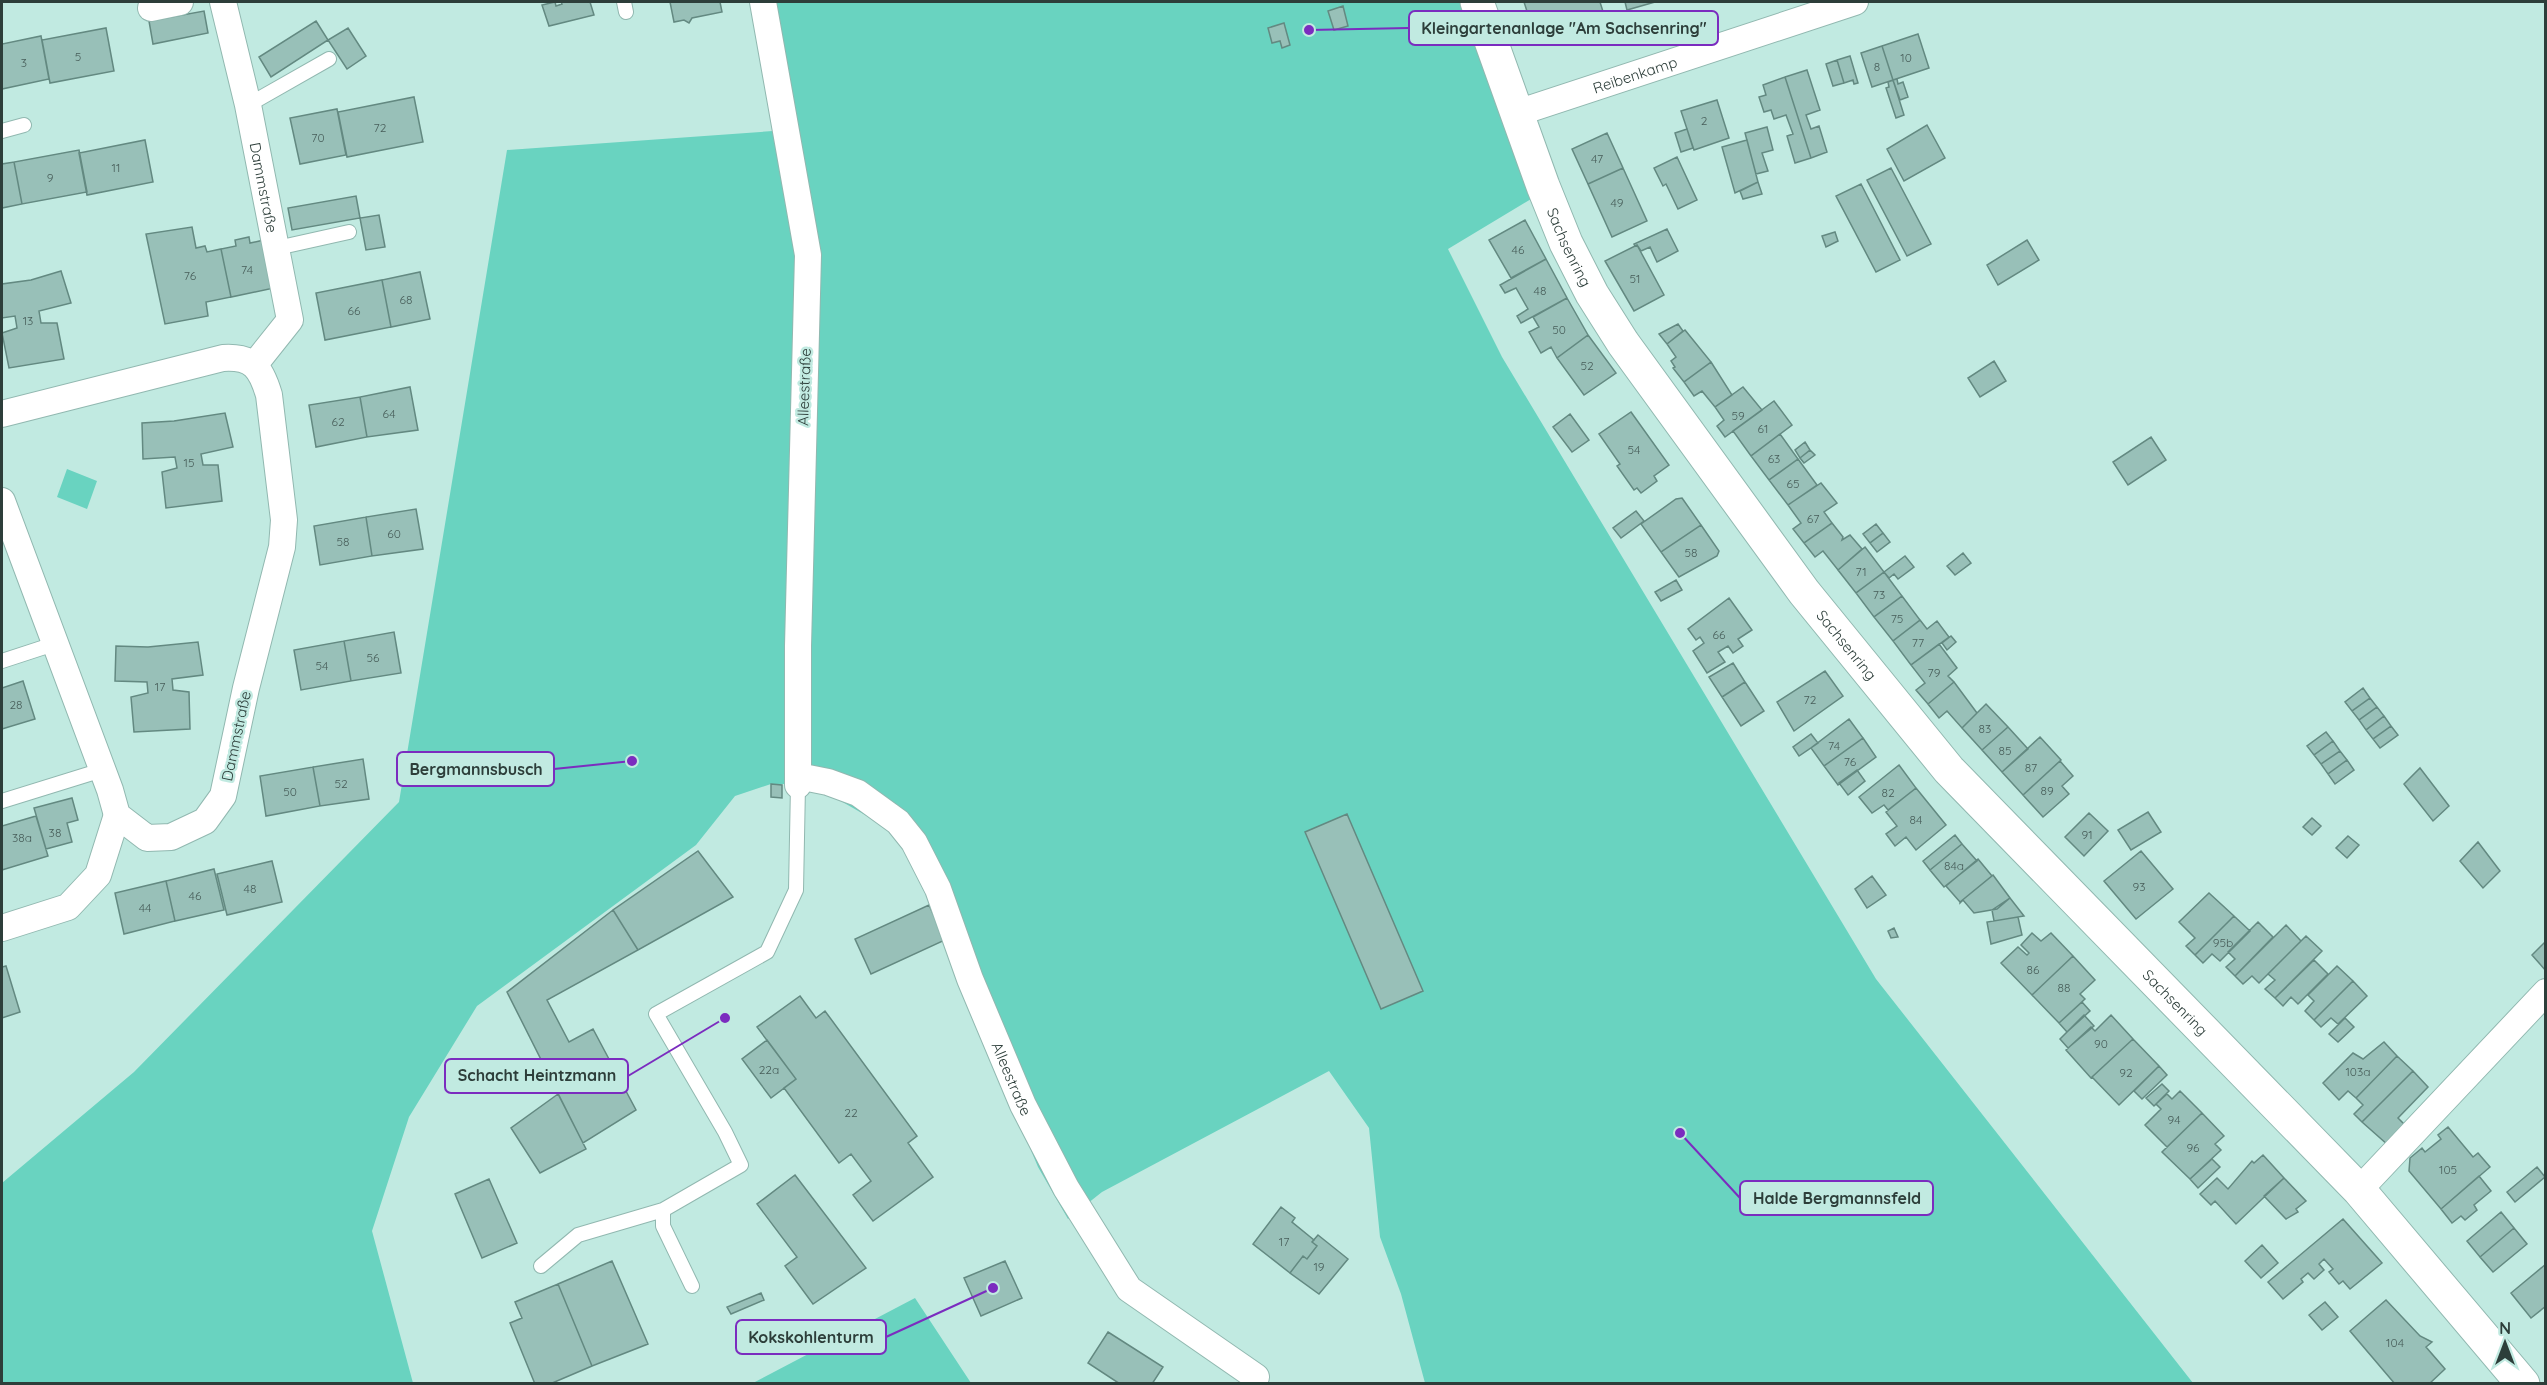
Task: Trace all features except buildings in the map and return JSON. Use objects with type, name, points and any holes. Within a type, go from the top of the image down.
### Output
[{"type":"street","points":[[151,8],[180,2]]},
{"type":"street","name":"Dammstraße","points":[[117,815],[147,838],[171,837],[205,821],[223,796],[246,688],[282,547],[284,520],[269,395],[264,379],[255,364],[290,320],[248,105],[223,2]]},
{"type":"street","name":"Alleestraße","points":[[763,2],[808,255],[798,646],[798,781],[828,782],[858,793],[898,822],[914,842],[938,889],[970,979],[1023,1105],[1066,1188],[1129,1288],[1256,1377]]},
{"type":"street","name":"Sachsenring","points":[[1477,2],[1566,243],[1592,294],[1623,343],[1804,592],[1950,770],[2359,1190],[2523,1383]]},
{"type":"street","name":"Reibenkamp","points":[[1517,113],[1855,2]]},
{"type":"street","points":[[2,414],[223,358],[239,357],[255,364]]},
{"type":"street","points":[[2,501],[117,815],[98,876],[68,907],[2,928]]},
{"type":"street","points":[[2359,1190],[2546,992]]},
{"type":"lane","points":[[248,105],[329,59]]},
{"type":"lane","points":[[2,130],[24,125]]},
{"type":"lane","points":[[277,248],[349,232]]},
{"type":"lane","points":[[2,661],[54,644]]},
{"type":"lane","points":[[2,801],[102,770]]},
{"type":"lane","points":[[541,1266],[578,1235],[663,1210],[741,1165],[725,1132],[656,1014],[767,952],[796,890],[798,781]]},
{"type":"lane","points":[[663,1210],[663,1226],[692,1286]]},
{"type":"green space","points":[[767,2],[1473,2],[1541,193],[1448,249],[1502,357],[1876,979],[2193,1383],[1425,1383],[1401,1294],[1380,1237],[1369,1128],[1329,1071],[1102,1192],[1068,1219],[1038,1167],[961,983],[937,905],[905,851],[888,828],[825,792],[791,784],[771,784],[735,796],[696,845],[477,1006],[409,1117],[372,1231],[413,1383],[2,1384],[2,1183],[134,1072],[399,802],[507,150],[787,130]]},
{"type":"green space","points":[[67,469],[97,481],[87,509],[57,497]]},
{"type":"green space","points":[[915,1298],[971,1383],[753,1383]]},
{"type":"place","name":"Kleingartenanlage \"Am Sachsenring\"","points":[[1309,30]]},
{"type":"place","name":"Bergmannsbusch","points":[[632,761]]},
{"type":"place","name":"Schacht Heintzmann","points":[[725,1018]]},
{"type":"place","name":"Halde Bergmannsfeld","points":[[1680,1133]]},
{"type":"place","name":"Kokskohlenturm","points":[[993,1288]]}]
